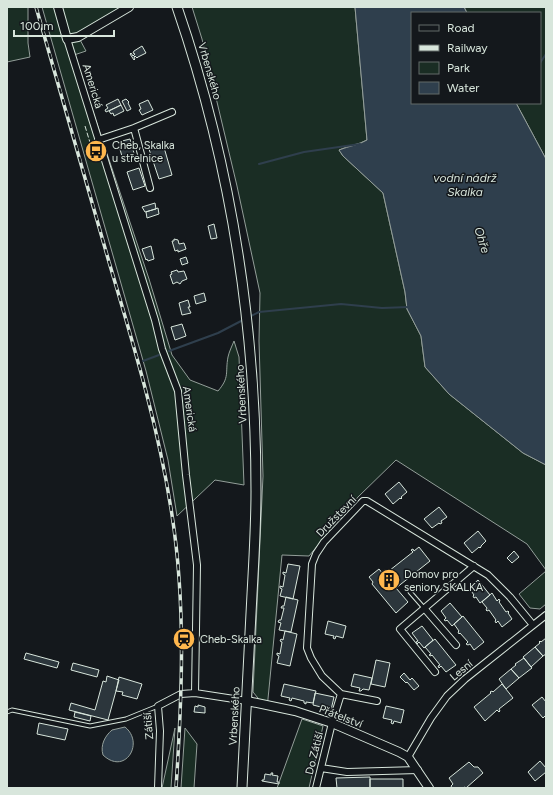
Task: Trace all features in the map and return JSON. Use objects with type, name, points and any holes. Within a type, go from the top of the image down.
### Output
[{"type":"main road","name":"Vrbenského","points":[[176,7],[203,89],[222,167],[242,276],[250,353],[255,419],[256,497],[242,788]]},
{"type":"street","name":"Americká","points":[[58,7],[155,320],[162,349],[178,391],[197,565],[195,693]]},
{"type":"street","points":[[67,39],[78,37],[129,7]]},
{"type":"street","points":[[98,140],[134,128],[172,112]]},
{"type":"street","points":[[134,128],[150,188]]},
{"type":"street","name":"Družstevní","points":[[341,694],[322,676],[310,658],[307,648],[312,564],[316,554],[324,542],[359,504],[367,501],[488,575],[533,625]]},
{"type":"street","name":"Lesní","points":[[435,672],[400,629],[474,566]]},
{"type":"street","name":"Lesní","points":[[424,608],[456,645]]},
{"type":"street","name":"Lesní","points":[[408,757],[431,718],[447,696],[465,679],[546,615]]},
{"type":"street","points":[[158,706],[181,694],[195,693],[247,701]]},
{"type":"street","points":[[332,722],[341,694],[377,701]]},
{"type":"street","name":"Přátelství","points":[[247,701],[295,711],[332,722],[408,757],[429,788]]},
{"type":"street","name":"Zátiší","points":[[158,706],[160,731],[158,788]]},
{"type":"street","name":"Do Zátiší","points":[[316,788],[332,722]]},
{"type":"street","points":[[321,768],[347,772],[418,770]]},
{"type":"lane","points":[[410,592],[424,608]]},
{"type":"lane","name":"Zátiší","points":[[7,712],[12,710],[90,726],[126,719],[158,706]]},
{"type":"green space","points":[[7,7],[28,7],[28,43],[30,57],[7,62]]},
{"type":"green space","points":[[42,7],[123,7],[78,36],[86,51],[74,55],[149,279],[172,355],[190,380],[218,391],[226,378],[228,357],[234,341],[239,357],[244,485],[215,480],[177,516],[168,460],[146,371]]},
{"type":"green space","points":[[192,7],[355,7],[367,140],[339,150],[343,156],[383,193],[405,292],[407,309],[421,336],[425,367],[449,394],[523,453],[546,465],[546,570],[527,544],[396,460],[358,497],[309,556],[282,555],[267,709],[253,692],[263,476],[259,341],[260,293],[237,186],[202,39]]},
{"type":"green space","points":[[464,7],[546,7],[546,159],[517,104],[541,104],[541,12],[466,12]]},
{"type":"green space","points":[[546,571],[546,604],[540,609],[530,608],[519,594]]},
{"type":"green space","points":[[302,719],[323,726],[309,788],[277,788]]},
{"type":"green space","points":[[175,728],[171,788],[162,788]]},
{"type":"green space","points":[[185,728],[197,744],[194,788],[181,788]]},
{"type":"water","name":"vodní nádrž Skalka","points":[[355,7],[464,7],[466,12],[411,12],[411,104],[517,104],[546,159],[546,465],[523,453],[449,394],[425,367],[421,336],[407,309],[405,292],[383,193],[343,156],[339,150],[367,140]]},
{"type":"water","points":[[125,727],[131,734],[133,748],[130,755],[125,760],[119,762],[111,760],[103,755],[102,748],[104,741],[112,730]]},
{"type":"building","points":[[142,46],[146,53],[137,58],[135,56],[134,60],[130,54],[131,53],[133,56],[135,54],[133,53],[134,51]]},
{"type":"building","points":[[118,99],[121,105],[106,112],[105,110],[108,108],[106,105]]},
{"type":"building","points":[[126,99],[129,102],[128,103],[131,109],[127,111],[122,101]]},
{"type":"building","points":[[148,100],[153,110],[142,115],[139,110],[141,109],[139,104]]},
{"type":"building","points":[[121,105],[124,111],[114,116],[113,113],[111,114],[109,111]]},
{"type":"building","points":[[130,139],[135,157],[123,160],[118,142]]},
{"type":"building","points":[[163,144],[172,175],[159,179],[149,149]]},
{"type":"building","points":[[139,168],[145,186],[133,190],[127,172]]},
{"type":"building","points":[[155,203],[156,209],[145,212],[142,207]]},
{"type":"building","points":[[158,208],[159,214],[147,218],[146,212]]},
{"type":"building","points":[[214,224],[217,238],[211,239],[208,226]]},
{"type":"building","points":[[174,239],[178,240],[179,244],[184,243],[186,249],[178,252],[178,250],[175,251],[172,241],[174,241]]},
{"type":"building","points":[[151,246],[154,259],[148,261],[147,259],[146,260],[142,249]]},
{"type":"building","points":[[186,257],[188,263],[182,265],[180,259]]},
{"type":"building","points":[[177,270],[178,272],[184,271],[187,279],[182,281],[180,284],[177,282],[173,284],[170,275],[172,274],[171,272]]},
{"type":"building","points":[[204,293],[206,301],[196,304],[194,296]]},
{"type":"building","points":[[188,300],[190,307],[188,307],[191,313],[182,315],[179,303]]},
{"type":"building","points":[[182,324],[186,336],[175,340],[171,327]]},
{"type":"building","points":[[399,482],[407,492],[401,497],[401,499],[400,498],[393,504],[385,494]]},
{"type":"building","points":[[439,507],[447,517],[441,521],[442,523],[439,523],[432,528],[424,519]]},
{"type":"building","points":[[478,531],[486,541],[480,548],[479,547],[472,553],[464,543]]},
{"type":"building","name":"Domov pro seniory SKALKA","points":[[419,547],[430,561],[396,588],[408,602],[396,613],[372,584],[373,582],[369,577],[379,569],[383,574],[385,574],[413,552],[411,550],[413,549],[414,551]]},
{"type":"building","points":[[514,551],[519,557],[512,563],[507,558]]},
{"type":"building","points":[[288,564],[300,566],[293,599],[280,596],[282,589],[280,586],[283,587],[285,575],[283,572],[286,573]]},
{"type":"building","points":[[478,580],[490,595],[480,603],[476,597],[474,598],[474,595],[469,588]]},
{"type":"building","points":[[492,593],[497,601],[499,599],[499,602],[506,612],[509,612],[508,613],[512,619],[502,627],[498,621],[496,623],[496,620],[489,610],[486,610],[487,608],[482,602]]},
{"type":"building","points":[[286,597],[298,600],[291,632],[279,630],[281,623],[278,622],[281,620],[284,608],[281,608],[284,606]]},
{"type":"building","points":[[450,603],[462,617],[452,626],[447,620],[444,620],[446,618],[441,611]]},
{"type":"building","points":[[463,616],[484,642],[474,650],[470,644],[466,644],[468,642],[460,633],[459,634],[459,631],[454,624]]},
{"type":"building","points":[[328,621],[346,626],[343,638],[336,636],[335,639],[333,638],[334,636],[325,634]]},
{"type":"building","points":[[422,626],[433,640],[424,648],[419,642],[417,644],[416,642],[418,641],[412,633]]},
{"type":"building","points":[[285,631],[297,634],[290,666],[277,663],[279,656],[277,653],[280,654],[282,642],[280,641],[281,639],[283,640]]},
{"type":"building","points":[[546,638],[546,654],[543,656],[535,647],[540,643],[540,641],[541,642]]},
{"type":"building","points":[[435,639],[456,665],[446,672],[441,666],[439,668],[438,666],[440,665],[432,655],[429,655],[431,654],[425,647]]},
{"type":"building","points":[[535,647],[543,656],[531,667],[523,657]]},
{"type":"building","points":[[26,653],[59,662],[57,668],[24,659]]},
{"type":"building","points":[[524,658],[532,668],[519,678],[511,669],[516,665],[515,664]]},
{"type":"building","points":[[376,660],[390,663],[385,687],[371,684]]},
{"type":"building","points":[[73,663],[99,670],[97,677],[71,670]]},
{"type":"building","points":[[511,669],[519,678],[506,689],[499,679]]},
{"type":"building","points":[[404,673],[410,680],[412,678],[419,686],[414,690],[400,677]]},
{"type":"building","points":[[354,674],[372,678],[369,690],[363,689],[359,691],[360,688],[351,686]]},
{"type":"building","points":[[107,676],[119,680],[108,720],[69,710],[71,703],[95,710],[103,681],[106,682]]},
{"type":"building","points":[[119,677],[142,684],[137,699],[122,695],[123,692],[116,691]]},
{"type":"building","points":[[284,684],[316,691],[313,703],[306,702],[306,704],[304,701],[292,698],[291,701],[289,700],[290,698],[281,696]]},
{"type":"building","points":[[502,684],[513,698],[499,709],[499,712],[497,710],[485,721],[474,707],[491,693],[490,692],[493,692]]},
{"type":"building","points":[[315,693],[334,697],[331,710],[323,708],[323,710],[321,710],[321,707],[313,705]]},
{"type":"building","points":[[542,697],[546,702],[546,715],[543,718],[532,705]]},
{"type":"building","points":[[198,705],[205,707],[205,713],[194,712],[195,706],[198,707]]},
{"type":"building","points":[[386,706],[404,710],[401,723],[394,721],[393,724],[391,723],[392,720],[383,718]]},
{"type":"building","points":[[75,712],[91,716],[90,721],[74,717]]},
{"type":"building","points":[[39,723],[68,729],[65,740],[37,734]]},
{"type":"building","points":[[540,761],[546,768],[546,772],[535,781],[528,772]]},
{"type":"building","points":[[469,762],[474,767],[478,767],[483,773],[466,788],[452,788],[451,786],[453,784],[449,778]]},
{"type":"building","points":[[271,773],[273,773],[272,775],[278,776],[277,782],[279,782],[279,784],[262,781],[264,780],[265,774],[271,775]]},
{"type":"building","points":[[370,777],[370,788],[337,788],[336,778]]},
{"type":"building","points":[[370,779],[403,779],[403,788],[370,788]]},
{"type":"waterway","points":[[541,62],[546,54]]},
{"type":"waterway","points":[[259,164],[304,152],[360,144]]},
{"type":"waterway","points":[[249,317],[259,312],[341,304],[382,308],[409,307]]},
{"type":"waterway","points":[[169,351],[218,333],[243,320]]},
{"type":"waterway","points":[[143,361],[159,355]]},
{"type":"railway","points":[[36,7],[136,356],[153,419],[167,483],[176,549],[181,617],[182,651],[180,720],[176,788]]},
{"type":"fence","points":[[85,126],[95,159]]},
{"type":"place","name":"Cheb, Skalka u střelnice","points":[[96,151]]},
{"type":"place","name":"Domov pro seniory SKALKA","points":[[389,580]]},
{"type":"place","name":"Cheb-Skalka","points":[[184,639]]},
{"type":"water label","name":"Ohře","points":[[482,240]]}]
